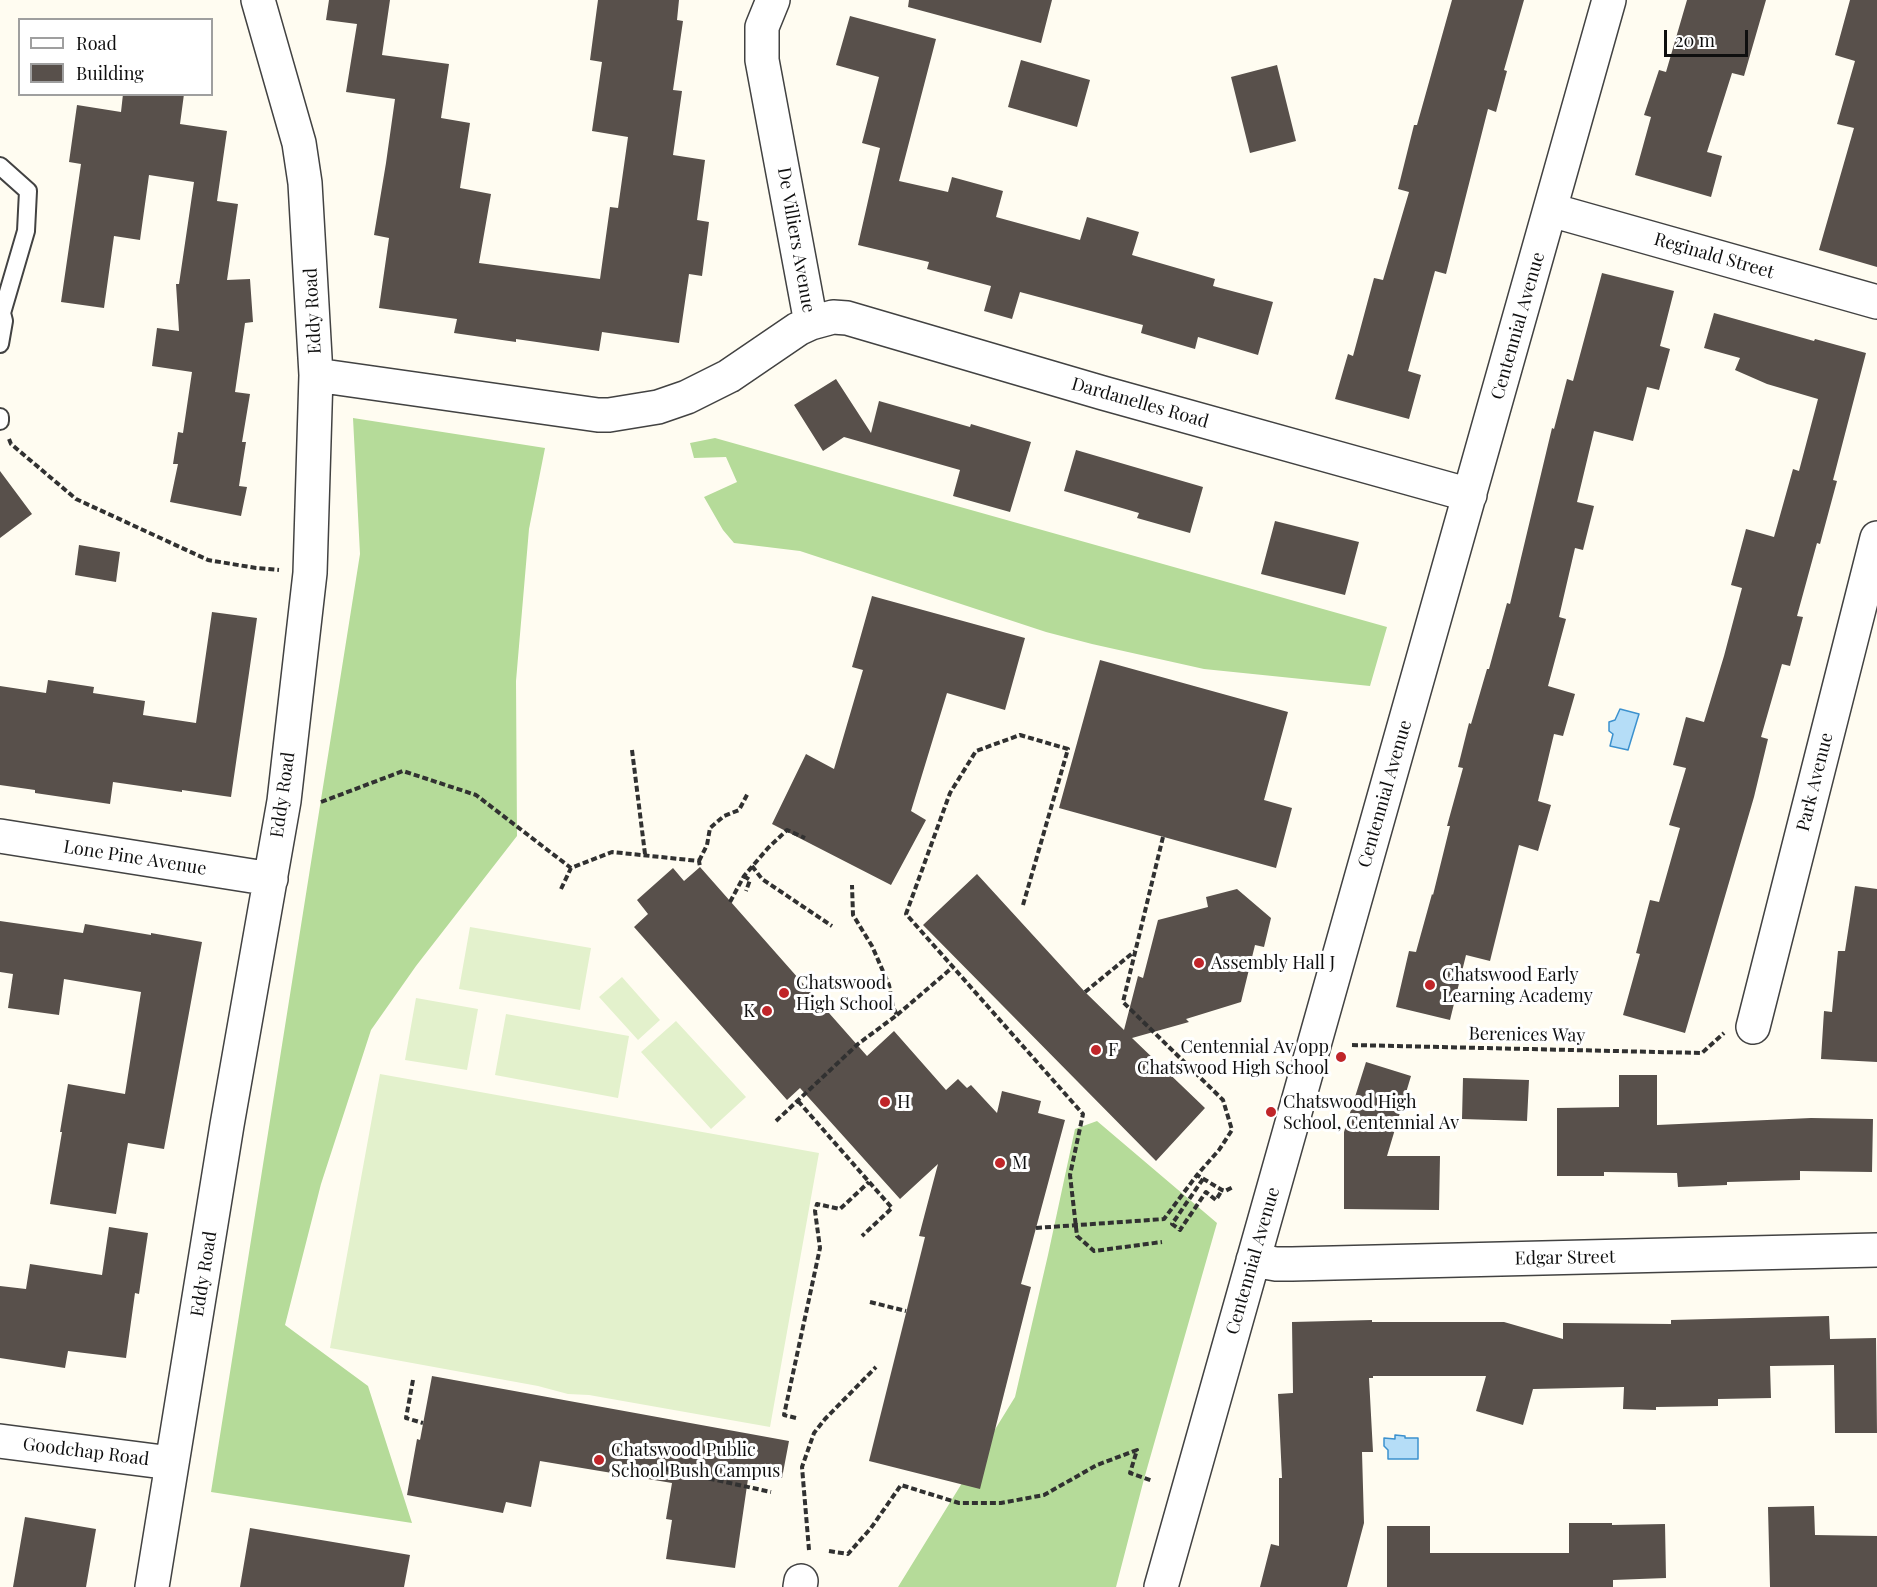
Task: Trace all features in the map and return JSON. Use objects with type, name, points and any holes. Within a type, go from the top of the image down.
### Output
[{"type":"street","name":"Eddy Road","points":[[152,1587],[284,801],[310,573],[316,375],[308,215],[301,153],[258,0]]},
{"type":"street","name":"De Villiers Avenue","points":[[316,375],[588,414],[609,415],[657,407],[687,397],[729,376],[798,329],[811,323],[762,60],[762,27],[773,0]]},
{"type":"street","name":"Centennial Avenue","points":[[1161,1587],[1609,0]]},
{"type":"street","name":"Reginald Street","points":[[1551,210],[1877,302]]},
{"type":"street","name":"Dardanelles Road","points":[[811,323],[832,317],[847,318],[1102,393],[1470,495]]},
{"type":"street","name":"Park Avenue","points":[[1754,1026],[1877,538]]},
{"type":"street","name":"Lone Pine Avenue","points":[[0,836],[271,879]]},
{"type":"street","name":"Edgar Street","points":[[1253,1260],[1292,1264],[1877,1250]]},
{"type":"street","name":"Goodchap Road","points":[[0,1441],[171,1463]]},
{"type":"lane","points":[[0,166],[28,191],[26,231],[2,313],[0,344]]},
{"type":"path","points":[[0,420],[11,444],[76,499],[208,560],[256,568],[310,573]]},
{"type":"path","points":[[1023,905],[1068,748],[1020,735],[976,751],[951,793],[906,914],[1083,1114],[1070,1175],[1077,1236],[1094,1251],[1162,1242]]},
{"type":"path","points":[[632,750],[645,855]]},
{"type":"path","points":[[321,802],[403,771],[476,795],[571,868]]},
{"type":"path","points":[[700,867],[699,861],[708,845],[710,828],[724,816],[739,810],[748,793]]},
{"type":"path","points":[[730,902],[752,866],[788,830],[805,838]]},
{"type":"path","points":[[1036,1228],[1164,1219],[1219,1150],[1232,1130],[1223,1100],[1123,1002],[1163,837]]},
{"type":"path","points":[[561,889],[571,868],[612,852],[699,861]]},
{"type":"path","points":[[752,866],[762,879],[832,926]]},
{"type":"path","points":[[744,876],[750,880],[746,891]]},
{"type":"path","points":[[852,885],[853,915],[872,946],[889,985],[893,1007],[897,1015]]},
{"type":"path","points":[[1085,992],[1135,951]]},
{"type":"path","points":[[776,1120],[858,1044],[897,1015],[953,967]]},
{"type":"path","name":"Berenices Way","points":[[1352,1045],[1702,1053]]},
{"type":"path","points":[[798,1101],[892,1208],[862,1236]]},
{"type":"path","points":[[1197,1175],[1222,1191]]},
{"type":"path","points":[[1203,1179],[1172,1224],[1180,1230],[1206,1192],[1216,1200],[1222,1191],[1233,1187]]},
{"type":"path","points":[[796,1418],[784,1415],[820,1248],[815,1211],[817,1204],[840,1209],[869,1182]]},
{"type":"path","points":[[870,1302],[906,1311]]},
{"type":"path","points":[[804,1573],[802,1467],[814,1433],[876,1367]]},
{"type":"path","points":[[412,1380],[406,1418],[423,1423]]},
{"type":"path","points":[[829,1551],[848,1554],[871,1528],[901,1485],[959,1503],[1001,1503],[1044,1495],[1097,1465],[1137,1450],[1130,1473],[1153,1481]]},
{"type":"path","points":[[656,1467],[771,1492]]},
{"type":"green space","points":[[353,418],[545,448],[529,529],[516,681],[517,836],[416,966],[371,1030],[321,1184],[285,1325],[368,1386],[412,1523],[211,1492],[360,554]]},
{"type":"green space","points":[[715,438],[1387,627],[1370,686],[1204,669],[1092,644],[1046,632],[800,551],[734,543],[723,530],[704,497],[737,482],[726,457],[694,458],[690,443]]},
{"type":"green space","points":[[470,927],[591,948],[580,1010],[459,989]]},
{"type":"green space","points":[[622,977],[660,1020],[638,1040],[599,997]]},
{"type":"green space","points":[[416,998],[478,1009],[467,1070],[405,1060]]},
{"type":"green space","points":[[506,1014],[629,1036],[618,1098],[495,1075]]},
{"type":"green space","points":[[676,1021],[746,1097],[711,1129],[641,1052]]},
{"type":"green space","points":[[380,1074],[819,1153],[770,1427],[589,1395],[568,1394],[538,1386],[330,1348]]},
{"type":"green space","points":[[1097,1121],[1217,1223],[1144,1479],[1116,1587],[898,1587],[1015,1397],[1075,1129]]},
{"type":"water","points":[[1620,709],[1639,714],[1628,750],[1610,746],[1613,734],[1609,731],[1609,722],[1615,720]]},
{"type":"water","points":[[1395,1435],[1418,1438],[1418,1459],[1388,1459],[1384,1438],[1395,1439]]},
{"type":"building","points":[[329,0],[390,0],[382,55],[449,64],[441,118],[470,123],[460,188],[491,194],[479,263],[600,279],[610,207],[618,208],[628,137],[592,131],[602,62],[590,60],[598,0],[679,0],[677,20],[683,21],[673,90],[682,91],[673,155],[705,160],[697,220],[709,222],[702,276],[689,274],[679,343],[602,332],[599,351],[516,339],[516,342],[454,333],[457,319],[379,308],[389,238],[374,235],[395,99],[346,92],[357,24],[326,20]]},
{"type":"building","points":[[909,0],[1052,0],[1041,43],[908,7]]},
{"type":"building","points":[[1452,0],[1524,0],[1504,70],[1507,71],[1496,112],[1488,109],[1446,274],[1435,271],[1408,371],[1421,375],[1409,419],[1335,399],[1348,354],[1353,356],[1374,278],[1383,280],[1409,192],[1398,189],[1414,125],[1417,125]]},
{"type":"building","points":[[1687,0],[1766,0],[1744,76],[1732,73],[1707,152],[1722,156],[1711,197],[1635,175],[1651,117],[1644,115],[1659,70],[1666,72]]},
{"type":"building","points":[[1850,0],[1877,0],[1877,267],[1819,250],[1854,128],[1837,124],[1855,61],[1835,55]]},
{"type":"building","points":[[850,16],[936,39],[899,181],[948,192],[952,177],[1003,191],[996,217],[1080,240],[1087,217],[1139,232],[1132,255],[1215,279],[1213,286],[1273,302],[1258,355],[1198,337],[1195,349],[1141,333],[1143,325],[1020,292],[1012,319],[984,311],[991,286],[927,269],[929,262],[858,245],[880,148],[862,143],[879,77],[836,65]]},
{"type":"building","points":[[1021,60],[1090,80],[1077,127],[1008,107]]},
{"type":"building","points":[[1277,65],[1296,141],[1250,153],[1231,77]]},
{"type":"building","points":[[123,96],[184,96],[180,124],[227,131],[217,201],[238,204],[227,280],[250,279],[253,322],[245,323],[235,392],[250,394],[242,442],[246,442],[239,486],[247,487],[241,516],[170,502],[178,464],[173,464],[178,432],[183,433],[192,372],[152,366],[157,328],[179,331],[176,284],[179,284],[194,182],[149,175],[140,240],[114,236],[104,308],[61,302],[81,164],[69,162],[77,105],[121,112]]},
{"type":"building","points":[[1602,273],[1674,291],[1660,346],[1670,349],[1659,390],[1647,387],[1633,441],[1594,431],[1577,502],[1594,506],[1583,550],[1575,548],[1559,617],[1566,619],[1548,686],[1575,694],[1563,736],[1554,734],[1538,801],[1551,805],[1538,851],[1519,845],[1490,961],[1466,955],[1450,1020],[1396,1007],[1409,951],[1416,952],[1433,895],[1450,826],[1447,826],[1463,768],[1458,767],[1469,723],[1471,724],[1487,669],[1489,669],[1507,603],[1510,604],[1552,428],[1554,429],[1567,379],[1573,381]]},
{"type":"building","points":[[1714,313],[1866,353],[1833,480],[1837,481],[1797,616],[1803,617],[1790,666],[1782,664],[1761,737],[1768,739],[1754,797],[1685,1033],[1623,1015],[1640,954],[1636,953],[1650,900],[1659,902],[1680,828],[1669,825],[1686,768],[1673,765],[1686,717],[1704,722],[1742,588],[1731,585],[1746,529],[1774,537],[1793,469],[1799,471],[1818,399],[1767,384],[1735,370],[1740,358],[1704,348]]},
{"type":"building","points":[[836,379],[871,433],[879,401],[1031,442],[1010,512],[953,496],[960,470],[844,437],[823,451],[794,405]]},
{"type":"building","points":[[1076,450],[1203,487],[1190,533],[1137,518],[1139,513],[1064,491]]},
{"type":"building","points":[[0,471],[32,514],[0,538]]},
{"type":"building","points":[[1275,521],[1359,542],[1345,595],[1261,574]]},
{"type":"building","points":[[79,545],[120,552],[116,582],[75,575]]},
{"type":"building","points":[[872,596],[1025,638],[1005,710],[947,693],[911,811],[926,820],[891,885],[772,824],[806,754],[834,769],[863,670],[852,667]]},
{"type":"building","points":[[212,612],[257,618],[231,797],[113,782],[110,804],[35,793],[35,790],[0,785],[0,686],[46,693],[48,680],[94,687],[93,693],[145,701],[143,715],[196,723]]},
{"type":"building","points":[[1100,660],[1288,712],[1264,800],[1292,808],[1276,868],[1059,808]]},
{"type":"building","points":[[700,867],[867,1056],[894,1031],[946,1090],[958,1079],[967,1088],[971,1085],[997,1113],[1002,1091],[1041,1101],[1038,1113],[1065,1120],[1021,1284],[1031,1287],[980,1489],[869,1461],[925,1237],[919,1236],[938,1164],[900,1199],[800,1088],[787,1100],[634,927],[648,914],[637,900],[673,868],[684,881]]},
{"type":"building","name":"F","points":[[977,874],[1085,992],[1124,1030],[1138,976],[1143,978],[1158,920],[1208,907],[1206,897],[1237,889],[1271,918],[1264,947],[1255,945],[1241,1002],[1186,1019],[1189,1022],[1132,1038],[1205,1108],[1156,1161],[923,925]]},
{"type":"building","points":[[1855,886],[1877,889],[1877,1062],[1821,1059],[1824,1011],[1832,1012],[1838,951],[1845,951]]},
{"type":"building","points":[[0,921],[83,933],[85,924],[202,942],[164,1149],[128,1143],[116,1214],[50,1204],[68,1084],[125,1094],[141,992],[64,979],[59,1015],[8,1008],[13,974],[0,972]]},
{"type":"building","points":[[1366,1062],[1411,1076],[1387,1156],[1440,1156],[1439,1210],[1344,1209],[1344,1132]]},
{"type":"building","points":[[1619,1075],[1657,1075],[1657,1125],[1811,1118],[1873,1119],[1872,1172],[1800,1171],[1800,1180],[1727,1182],[1727,1185],[1678,1187],[1677,1173],[1604,1172],[1604,1176],[1557,1176],[1557,1108],[1619,1107]]},
{"type":"building","points":[[1463,1078],[1529,1080],[1527,1121],[1462,1119]]},
{"type":"building","points":[[109,1227],[148,1233],[139,1294],[135,1293],[126,1358],[68,1351],[65,1368],[0,1358],[0,1286],[26,1289],[30,1264],[102,1275]]},
{"type":"building","points":[[1829,1316],[1830,1339],[1876,1338],[1877,1433],[1835,1433],[1834,1365],[1770,1366],[1771,1398],[1718,1399],[1718,1406],[1656,1407],[1656,1410],[1623,1409],[1624,1387],[1533,1389],[1523,1425],[1476,1411],[1486,1376],[1373,1376],[1369,1378],[1373,1452],[1362,1452],[1364,1523],[1347,1587],[1260,1587],[1271,1544],[1279,1546],[1279,1478],[1282,1478],[1278,1394],[1293,1393],[1292,1322],[1372,1320],[1372,1322],[1504,1322],[1563,1339],[1563,1323],[1671,1324],[1671,1320]]},
{"type":"building","name":"Chatswood Public School Bush Campus","points":[[432,1376],[789,1441],[782,1478],[749,1472],[735,1568],[666,1559],[672,1520],[666,1519],[672,1483],[540,1461],[531,1507],[506,1502],[503,1513],[407,1495]]},
{"type":"building","points":[[1814,1506],[1815,1535],[1877,1536],[1877,1587],[1770,1587],[1768,1507]]},
{"type":"building","points":[[25,1517],[96,1529],[86,1587],[13,1587]]},
{"type":"building","points":[[1569,1523],[1665,1524],[1666,1578],[1613,1580],[1613,1587],[1387,1587],[1387,1526],[1430,1526],[1430,1553],[1569,1553]]},
{"type":"building","points":[[250,1528],[410,1555],[404,1587],[240,1587]]},
{"type":"place","name":"Assembly Hall J","points":[[1199,963]]},
{"type":"place","name":"Chatswood Early Learning Academy","points":[[1430,985]]},
{"type":"place","name":"Chatswood High School","points":[[784,993]]},
{"type":"place","name":"K","points":[[767,1011]]},
{"type":"place","name":"F","points":[[1096,1050]]},
{"type":"place","name":"Centennial Av opp Chatswood High School","points":[[1341,1057]]},
{"type":"place","name":"H","points":[[885,1102]]},
{"type":"place","name":"Chatswood High School, Centennial Av","points":[[1271,1112]]},
{"type":"place","name":"M","points":[[1000,1163]]},
{"type":"place","name":"Chatswood Public School Bush Campus","points":[[599,1460]]}]
